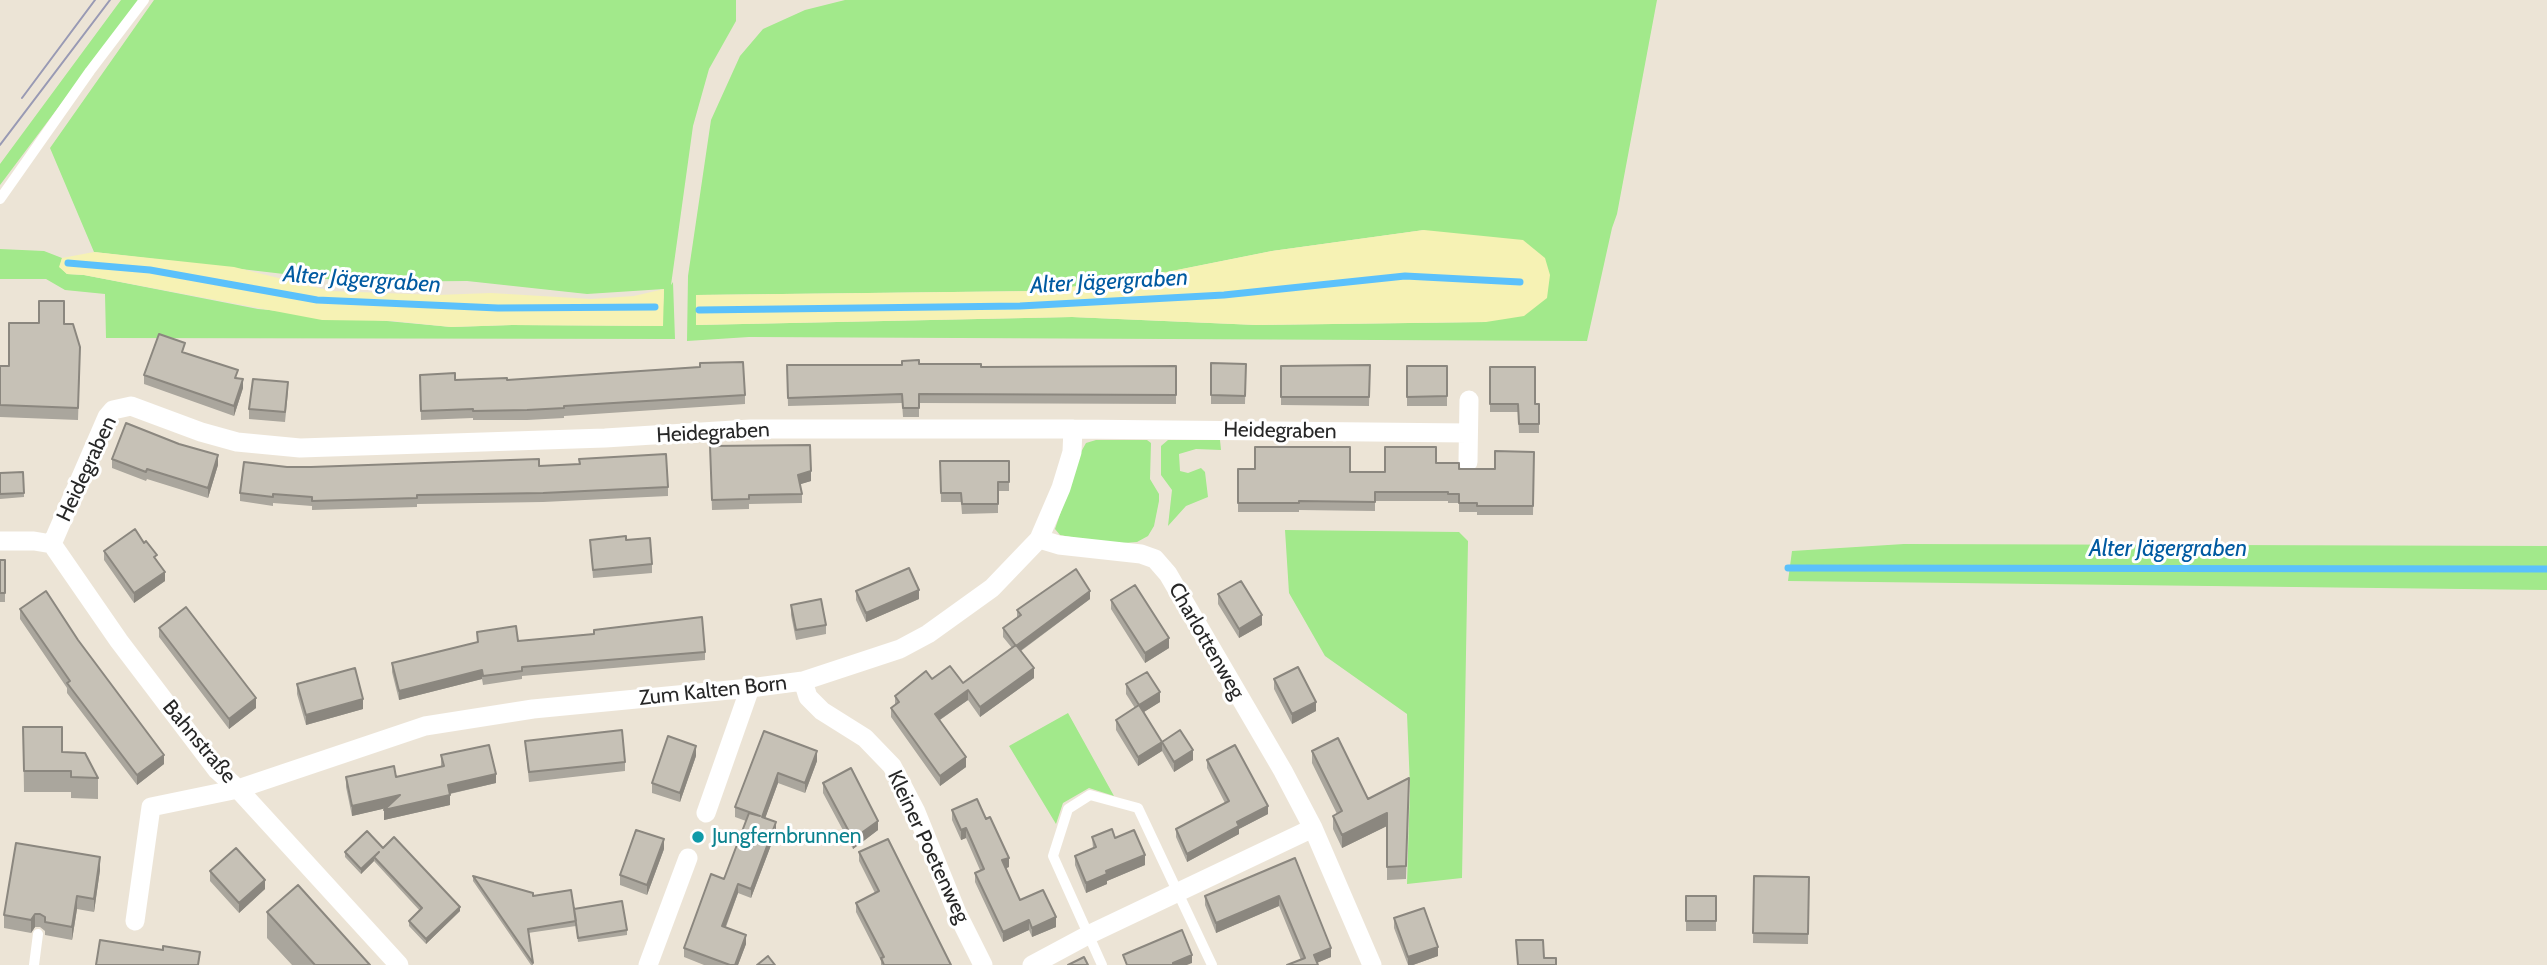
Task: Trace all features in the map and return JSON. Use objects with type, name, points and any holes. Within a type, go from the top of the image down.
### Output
[{"type":"street","points":[[1468,462],[1469,400]]},
{"type":"street","name":"Heidegraben","points":[[52,544],[107,417],[113,410],[131,406],[201,432],[237,442],[300,448],[605,438],[750,429],[1468,433]]},
{"type":"street","name":"Zum Kalten Born","points":[[135,921],[151,807],[238,789],[425,726],[533,709],[803,681],[900,649],[928,634],[992,588],[1039,539],[1061,488],[1072,452],[1073,429]]},
{"type":"street","name":"Charlottenweg","points":[[1039,539],[1059,545],[1142,554],[1155,559],[1168,574],[1313,828],[1372,965]]},
{"type":"street","points":[[0,541],[52,544]]},
{"type":"street","name":"Bahnstraße","points":[[52,544],[135,663],[217,770],[238,789],[398,965]]},
{"type":"street","name":"Kleiner Poetenweg","points":[[803,681],[808,697],[822,711],[865,738],[892,766],[916,812],[957,913],[983,965]]},
{"type":"street","points":[[706,814],[750,688]]},
{"type":"street","points":[[1032,965],[1088,935],[1313,828]]},
{"type":"street","points":[[648,965],[688,859]]},
{"type":"lane","points":[[0,199],[90,71],[144,0]]},
{"type":"lane","points":[[1102,965],[1053,856],[1068,809],[1090,795],[1138,808],[1212,965]]},
{"type":"lane","points":[[34,965],[38,934]]},
{"type":"green space","points":[[121,0],[139,0],[0,185],[0,164]]},
{"type":"green space","points":[[154,0],[736,0],[736,21],[709,69],[693,126],[671,285],[673,282],[675,339],[106,338],[105,294],[65,290],[46,279],[0,279],[0,249],[44,251],[62,258],[60,267],[67,274],[258,309],[451,327],[662,326],[664,289],[587,294],[467,281],[353,282],[94,252],[50,148]]},
{"type":"green space","points":[[845,0],[1657,0],[1617,214],[1587,341],[749,337],[687,341],[688,276],[711,120],[740,56],[763,29],[805,10]],"holes":[[[1424,230],[1486,322],[1257,325],[1072,317],[696,325],[696,295],[1038,291],[1127,280],[1272,251]]]},
{"type":"green space","points":[[1096,440],[1147,440],[1151,443],[1150,479],[1159,494],[1159,501],[1154,526],[1148,536],[1137,542],[1110,544],[1060,535],[1055,529],[1081,452],[1086,443]]},
{"type":"green space","points":[[1168,440],[1220,440],[1221,450],[1196,449],[1179,454],[1180,471],[1188,473],[1201,468],[1205,472],[1208,497],[1186,506],[1168,526],[1172,490],[1161,475],[1161,446]]},
{"type":"green space","points":[[1285,530],[1459,532],[1468,541],[1462,878],[1407,884],[1410,787],[1407,714],[1325,656],[1289,593]]},
{"type":"green space","points":[[1904,544],[2547,546],[2547,590],[1788,581],[1792,551]]},
{"type":"green space","points":[[1068,713],[1114,796],[1089,788],[1063,803],[1056,824],[1009,746]]},
{"type":"sand","points":[[1424,230],[1523,240],[1545,258],[1550,275],[1547,298],[1524,316],[1486,322],[1256,325],[1072,317],[696,325],[696,295],[1038,291],[1127,280],[1272,251]]},
{"type":"sand","points":[[94,252],[234,267],[331,291],[437,295],[491,293],[591,299],[634,296],[664,289],[663,326],[451,327],[393,321],[322,320],[67,274],[59,267],[62,258]]},
{"type":"building","points":[[39,301],[64,301],[64,324],[73,324],[80,347],[78,408],[0,405],[0,366],[9,366],[9,323],[39,323]]},
{"type":"building","points":[[159,334],[185,343],[182,352],[238,370],[235,378],[243,379],[234,406],[144,375]]},
{"type":"building","points":[[919,360],[919,364],[981,364],[981,367],[1176,366],[1176,395],[919,394],[919,408],[903,408],[902,394],[788,398],[787,365],[902,365],[902,361]]},
{"type":"building","points":[[743,362],[745,395],[527,410],[421,411],[420,375],[455,373],[455,380],[507,380],[700,367],[700,363]]},
{"type":"building","points":[[1211,363],[1246,364],[1245,396],[1211,395]]},
{"type":"building","points":[[1370,365],[1369,397],[1281,397],[1281,366]]},
{"type":"building","points":[[1407,366],[1447,366],[1447,396],[1407,397]]},
{"type":"building","points":[[1490,367],[1535,367],[1535,404],[1539,404],[1539,424],[1519,424],[1518,404],[1490,404]]},
{"type":"building","points":[[253,379],[288,382],[285,412],[249,409]]},
{"type":"building","points":[[126,423],[179,444],[218,455],[208,488],[147,469],[146,472],[112,459]]},
{"type":"building","points":[[810,445],[811,471],[798,475],[802,494],[749,495],[749,499],[712,500],[710,446]]},
{"type":"building","points":[[1255,447],[1350,447],[1350,472],[1385,472],[1385,447],[1436,447],[1436,463],[1459,463],[1459,469],[1495,469],[1495,451],[1534,452],[1533,506],[1477,506],[1477,503],[1459,503],[1459,494],[1448,492],[1375,492],[1375,502],[1238,503],[1238,469],[1255,469]]},
{"type":"building","points":[[666,454],[668,487],[312,501],[312,497],[273,494],[273,497],[240,493],[244,462],[311,467],[539,459],[539,466],[580,464],[579,459]]},
{"type":"building","points":[[940,461],[1009,461],[1009,482],[998,482],[998,504],[962,504],[961,493],[941,493]]},
{"type":"building","points":[[23,472],[24,493],[0,494],[0,473]]},
{"type":"building","points":[[135,529],[144,543],[146,541],[157,555],[154,557],[165,572],[134,593],[104,551]]},
{"type":"building","points":[[626,536],[626,540],[650,538],[652,564],[593,570],[590,540]]},
{"type":"building","points":[[0,560],[5,560],[5,593],[0,593]]},
{"type":"building","points":[[909,568],[919,590],[866,613],[856,591]]},
{"type":"building","points":[[1076,569],[1090,591],[1016,646],[1003,628],[1021,615],[1017,610]]},
{"type":"building","points":[[1241,581],[1262,615],[1239,629],[1218,594]]},
{"type":"building","points":[[1135,585],[1169,638],[1145,653],[1111,600]]},
{"type":"building","points":[[46,591],[78,640],[164,755],[137,775],[67,683],[70,681],[20,609]]},
{"type":"building","points":[[821,599],[826,625],[796,630],[791,605]]},
{"type":"building","points":[[186,607],[256,698],[229,719],[159,628]]},
{"type":"building","points":[[702,617],[705,652],[522,667],[522,671],[483,676],[482,670],[399,691],[392,663],[478,642],[477,632],[516,626],[518,641],[594,634],[594,630]]},
{"type":"building","points":[[1016,645],[1034,668],[980,707],[968,690],[935,714],[966,757],[940,776],[891,708],[899,702],[895,696],[926,671],[932,679],[950,666],[963,683]]},
{"type":"building","points":[[1298,667],[1316,702],[1292,714],[1274,679]]},
{"type":"building","points":[[355,668],[363,699],[306,715],[297,684]]},
{"type":"building","points":[[1147,672],[1160,692],[1139,705],[1126,684]]},
{"type":"building","points":[[1139,705],[1162,742],[1138,757],[1116,720]]},
{"type":"building","points":[[23,727],[62,727],[62,752],[85,753],[98,778],[71,777],[71,771],[24,771]]},
{"type":"building","points":[[622,730],[625,762],[529,772],[525,741]]},
{"type":"building","points":[[1180,730],[1193,750],[1174,762],[1162,742]]},
{"type":"building","points":[[764,731],[817,751],[805,783],[778,773],[762,817],[776,822],[751,889],[738,884],[722,926],[746,935],[735,965],[730,965],[684,948],[711,874],[724,879],[749,813],[760,816],[735,807]]},
{"type":"building","points":[[668,736],[696,746],[680,793],[652,783]]},
{"type":"building","points":[[1338,738],[1368,799],[1409,778],[1406,866],[1387,867],[1387,813],[1342,835],[1333,816],[1342,811],[1312,751]]},
{"type":"building","points":[[489,745],[496,774],[448,785],[450,795],[384,810],[400,795],[352,806],[346,777],[394,766],[396,777],[444,766],[441,755]]},
{"type":"building","points":[[1235,745],[1268,806],[1237,822],[1239,826],[1187,854],[1176,829],[1229,801],[1207,760]]},
{"type":"building","points":[[851,768],[878,821],[853,839],[823,783]]},
{"type":"building","points":[[977,799],[986,819],[990,817],[1009,858],[1002,860],[1020,900],[1043,890],[1056,917],[1032,928],[1029,920],[1003,932],[975,873],[984,869],[966,828],[961,830],[952,810]]},
{"type":"building","points":[[1112,829],[1115,838],[1134,830],[1145,855],[1106,871],[1107,874],[1086,883],[1075,856],[1096,847],[1092,837]]},
{"type":"building","points":[[636,830],[664,839],[647,885],[620,875]]},
{"type":"building","points":[[367,831],[383,848],[394,837],[460,907],[426,939],[409,921],[422,908],[374,857],[379,852],[361,869],[345,852]]},
{"type":"building","points":[[888,839],[951,965],[884,965],[881,958],[884,957],[856,903],[879,891],[859,852]]},
{"type":"building","points":[[16,843],[100,857],[94,899],[77,896],[72,927],[45,922],[45,917],[40,914],[35,914],[31,920],[4,915]]},
{"type":"building","points":[[236,848],[265,880],[239,903],[210,871]]},
{"type":"building","points":[[1295,858],[1331,948],[1314,955],[1318,965],[1287,965],[1305,958],[1279,896],[1216,923],[1205,896]]},
{"type":"building","points":[[473,876],[533,893],[533,896],[571,890],[576,921],[528,929],[533,963]]},
{"type":"building","points":[[1754,876],[1809,877],[1808,934],[1753,933]]},
{"type":"building","points":[[298,885],[370,965],[315,965],[267,912]]},
{"type":"building","points":[[1686,896],[1716,896],[1716,921],[1686,921]]},
{"type":"building","points":[[622,901],[627,930],[578,938],[574,909]]},
{"type":"building","points":[[1424,908],[1438,947],[1408,957],[1394,918]]},
{"type":"building","points":[[1182,930],[1192,955],[1173,965],[1127,965],[1123,955]]},
{"type":"building","points":[[100,940],[163,950],[163,946],[200,952],[198,965],[96,965]]},
{"type":"building","points":[[1516,940],[1543,940],[1544,958],[1556,958],[1556,965],[1518,965]]},
{"type":"building","points":[[768,956],[775,965],[757,965]]},
{"type":"building","points":[[1084,957],[1088,965],[1068,965]]},
{"type":"waterway","name":"Alter Jägergraben","points":[[68,263],[150,270],[317,300],[498,308],[655,307]]},
{"type":"waterway","name":"Alter Jägergraben","points":[[699,310],[1020,306],[1224,295],[1405,276],[1520,282]]},
{"type":"waterway","name":"Alter Jägergraben","points":[[1788,568],[2547,569]]},
{"type":"tram line","points":[[22,98],[95,0]]},
{"type":"tram line","points":[[0,145],[110,0]]},
{"type":"place","name":"Jungfernbrunnen","points":[[698,837]]}]
